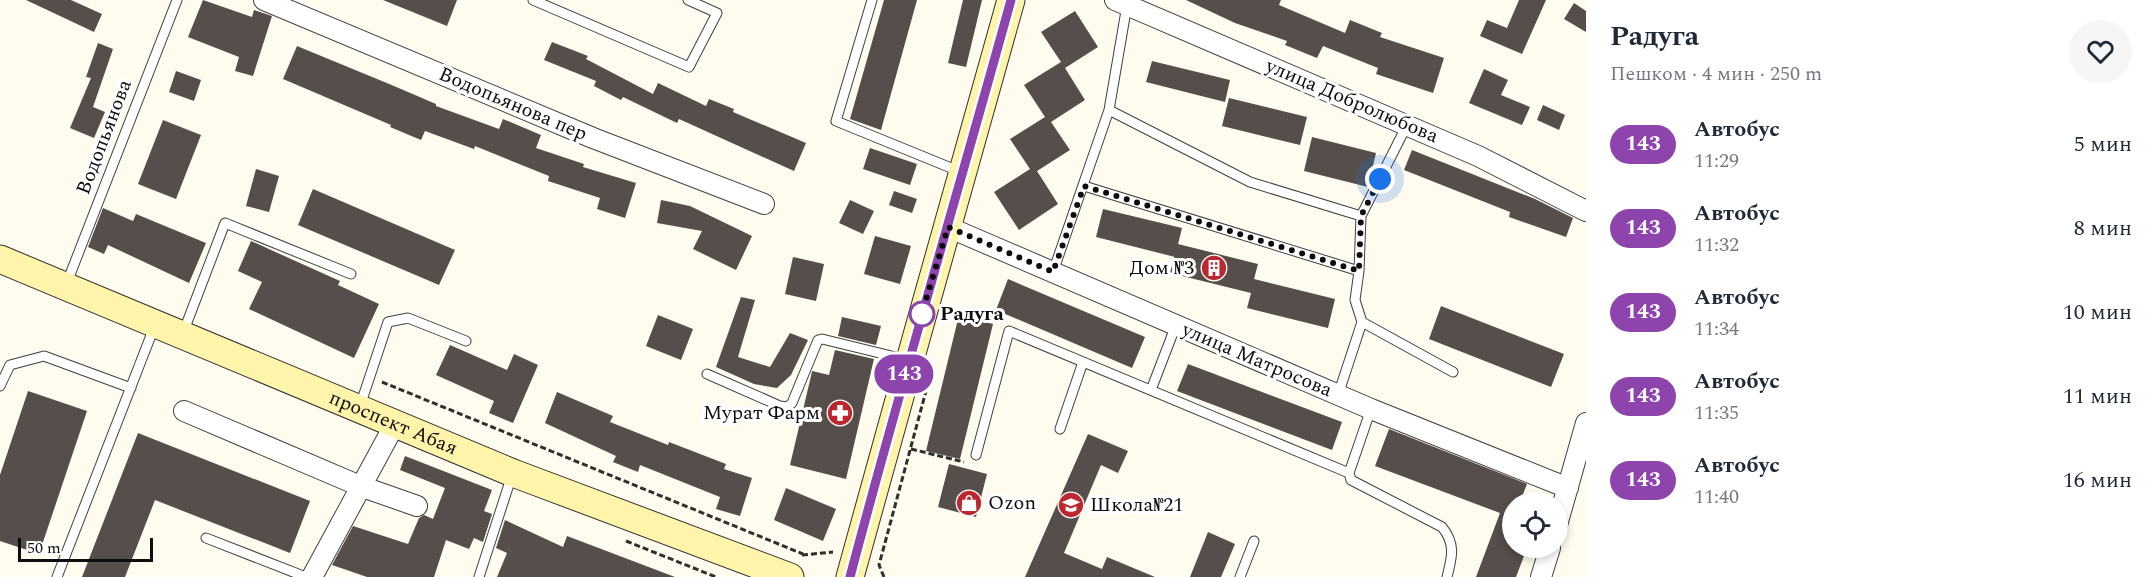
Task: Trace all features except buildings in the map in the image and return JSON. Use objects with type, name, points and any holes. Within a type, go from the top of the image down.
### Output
[{"type":"main road","points":[[850,577],[908,360],[948,227],[1011,0]]},
{"type":"main road","name":"проспект Абая","points":[[0,259],[513,473],[790,577]]},
{"type":"street","name":"Водопьянова пер","points":[[264,0],[593,138],[764,204]]},
{"type":"street","name":"улица Добролюбова","points":[[1121,2],[1407,124],[1478,156],[1586,211]]},
{"type":"street","name":"улица Матросова","points":[[948,227],[1371,409],[1568,488]]},
{"type":"street","points":[[184,411],[360,486],[417,506]]},
{"type":"street","points":[[1567,492],[1583,448],[1586,423]]},
{"type":"street","points":[[312,577],[395,424]]},
{"type":"street","points":[[1541,577],[1547,558]]},
{"type":"lane","name":"Водопьянова","points":[[65,287],[177,0]]},
{"type":"lane","points":[[533,0],[689,67],[717,13],[688,0]]},
{"type":"lane","points":[[872,0],[836,121],[963,173]]},
{"type":"lane","points":[[1053,272],[1109,110],[1121,2]]},
{"type":"lane","points":[[1109,110],[1250,182],[1361,216]]},
{"type":"lane","points":[[1338,395],[1362,322],[1355,300],[1359,271],[1361,216],[1407,124]]},
{"type":"lane","points":[[1084,186],[1359,271]]},
{"type":"lane","points":[[182,335],[225,223],[351,274]]},
{"type":"lane","points":[[359,408],[388,322],[408,318],[466,341]]},
{"type":"lane","points":[[1362,322],[1453,372]]},
{"type":"lane","points":[[57,577],[156,324]]},
{"type":"lane","points":[[1151,390],[1176,325]]},
{"type":"lane","points":[[976,455],[1009,331],[1349,473]]},
{"type":"lane","points":[[707,374],[787,407],[792,403],[818,340],[822,339],[908,360]]},
{"type":"lane","points":[[0,386],[10,365],[44,356],[130,388]]},
{"type":"lane","points":[[1060,429],[1083,362]]},
{"type":"lane","points":[[1371,409],[1349,473],[1351,480],[1356,485],[1442,527],[1451,538],[1453,553],[1447,577]]},
{"type":"lane","points":[[479,577],[513,473]]},
{"type":"lane","points":[[206,538],[306,577]]},
{"type":"lane","points":[[1240,577],[1254,541]]},
{"type":"path","points":[[369,377],[803,554]]},
{"type":"path","points":[[911,449],[967,463],[972,462],[976,455]]},
{"type":"path","points":[[884,546],[879,564],[884,577]]},
{"type":"bus line","name":"143","points":[[850,577],[908,360],[948,227],[1011,0]]},
{"type":"place","name":"Дом №3","points":[[1214,268]]},
{"type":"place","name":"Радуга","points":[[922,314]]},
{"type":"place","name":"Мурат Фарм","points":[[840,413]]},
{"type":"place","name":"Ozon","points":[[969,503]]},
{"type":"place","name":"Школа№21","points":[[1071,505]]},
{"type":"route","points":[[922,314],[921,316],[948,227],[1053,272],[1084,186],[1359,271],[1361,216],[1380,179]]}]
